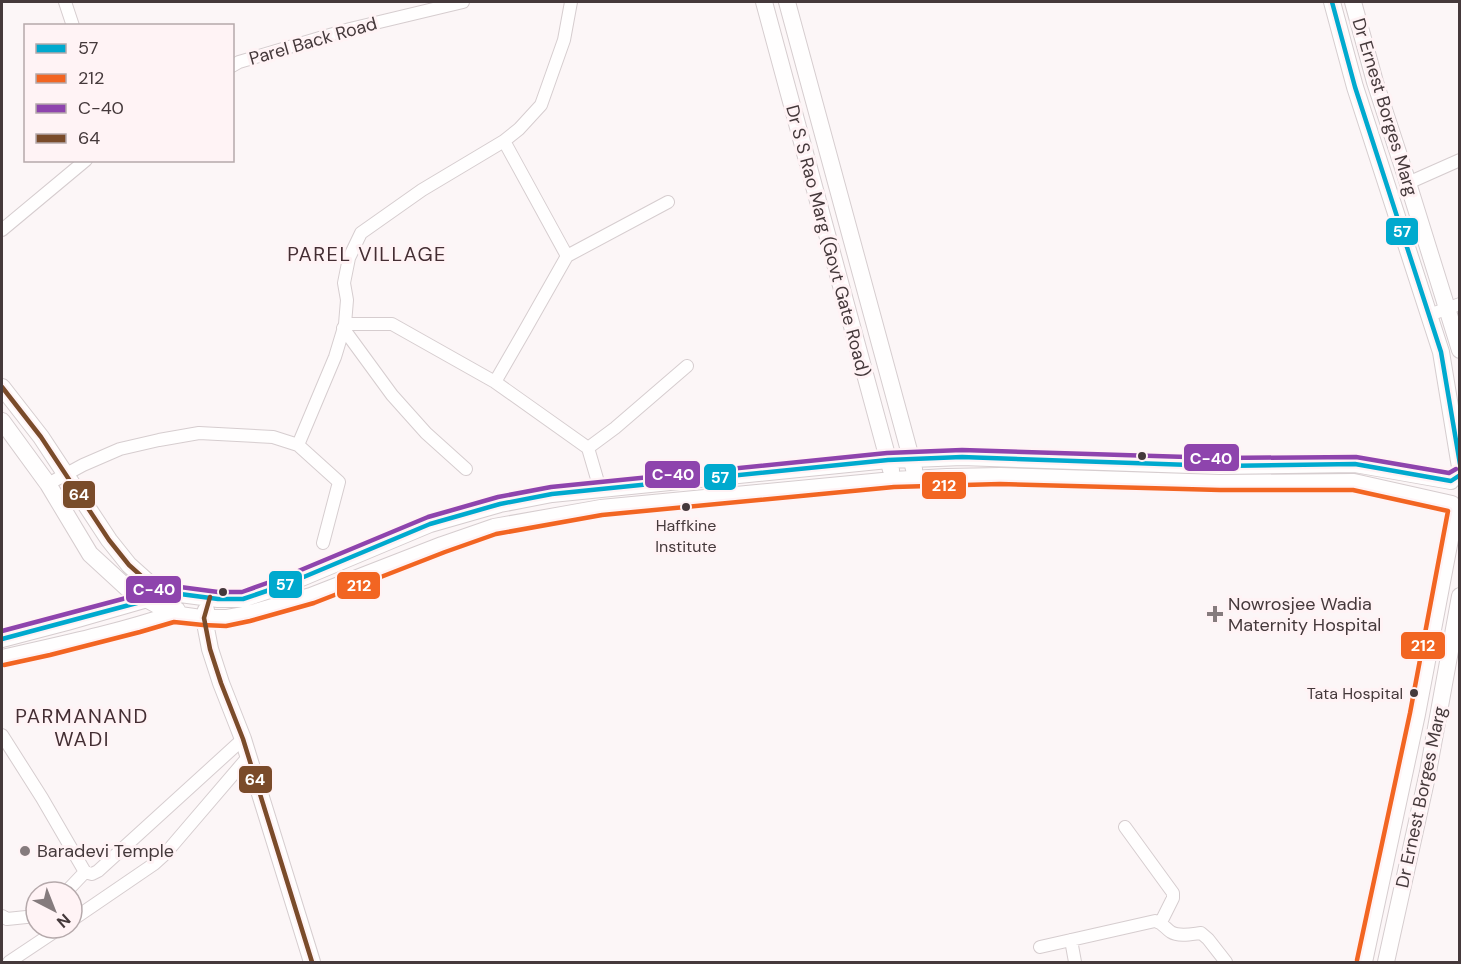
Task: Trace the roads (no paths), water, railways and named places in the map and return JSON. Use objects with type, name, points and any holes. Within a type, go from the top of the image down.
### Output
[{"type":"main road","name":"Dr S S Rao Marg (Govt Gate Road)","points":[[764,2],[893,480]]},
{"type":"main road","points":[[788,2],[917,478]]},
{"type":"main road","name":"Dr Ernest Borges Marg","points":[[1332,2],[1355,87],[1441,352],[1457,474],[1447,493],[1456,507],[1417,714],[1365,963]]},
{"type":"main road","name":"Dr Ernest Borges Marg","points":[[1353,2],[1374,82],[1420,224],[1453,307],[1460,351]]},
{"type":"main road","points":[[2,387],[41,437],[110,540],[129,565],[148,582],[165,592],[243,599],[287,584],[430,524],[500,504],[552,494],[600,489],[888,460],[962,457],[1231,465],[1355,464],[1457,474]]},
{"type":"main road","points":[[2,421],[48,484],[90,554],[127,588],[148,600],[173,614],[204,618],[226,618],[248,614],[311,596],[494,527],[602,508],[893,480],[1000,476],[1221,483],[1354,482],[1456,507]]},
{"type":"main road","points":[[1179,481],[1181,464]]},
{"type":"main road","points":[[1354,482],[1355,464]]},
{"type":"main road","points":[[757,474],[758,492]]},
{"type":"main road","points":[[644,485],[646,504]]},
{"type":"main road","points":[[348,559],[356,580]]},
{"type":"main road","points":[[2,639],[148,600],[165,592]]},
{"type":"main road","points":[[2,658],[138,626],[173,614],[202,596]]},
{"type":"main road","points":[[202,596],[210,649],[243,739],[312,963]]},
{"type":"main road","name":"Dr Ernest Borges Marg","points":[[1386,963],[1428,772],[1460,596]]},
{"type":"main road","points":[[1395,819],[1417,823]]},
{"type":"street","points":[[64,2],[72,24]]},
{"type":"street","name":"Parel Back Road","points":[[234,65],[350,29],[464,2]]},
{"type":"street","points":[[298,445],[335,357],[344,326],[347,300],[344,283],[349,258],[361,233],[422,189],[504,141],[519,129],[541,105],[564,40],[571,2]]},
{"type":"street","points":[[1355,87],[1374,82]]},
{"type":"street","points":[[504,141],[567,256]]},
{"type":"street","points":[[1408,183],[1460,160]]},
{"type":"street","points":[[2,230],[84,162]]},
{"type":"street","points":[[495,382],[567,256],[668,202]]},
{"type":"street","points":[[1401,231],[1420,224]]},
{"type":"street","points":[[1429,315],[1453,307]]},
{"type":"street","points":[[344,326],[393,324],[495,382],[588,448],[600,489]]},
{"type":"street","points":[[344,326],[392,395],[426,433],[466,469]]},
{"type":"street","points":[[1441,352],[1460,351]]},
{"type":"street","points":[[588,448],[615,428],[687,366]]},
{"type":"street","points":[[48,484],[120,449],[159,440],[199,433],[273,437],[298,445],[339,482],[323,543]]},
{"type":"street","points":[[2,735],[85,872],[92,874],[243,739]]},
{"type":"street","points":[[84,912],[165,854],[248,757]]},
{"type":"street","points":[[1125,827],[1173,893],[1173,898],[1161,922]]},
{"type":"street","points":[[77,880],[85,872]]},
{"type":"street","points":[[2,916],[7,919],[24,917]]},
{"type":"street","points":[[1040,946],[1155,921],[1161,922],[1173,933],[1179,935],[1201,933],[1226,963]]},
{"type":"street","points":[[9,963],[43,940]]},
{"type":"street","points":[[1071,940],[1075,963]]},
{"type":"place","name":"Haffkine Institute","points":[[686,507]]},
{"type":"place","name":"Nowrosjee Wadia Maternity Hospital","points":[[1215,614]]},
{"type":"place","name":"Tata Hospital","points":[[1414,693]]},
{"type":"place","name":"Baradevi Temple","points":[[25,851]]},
{"type":"district","name":"PAREL VILLAGE","points":[[367,254]]},
{"type":"district","name":"PARMANAND WADI","points":[[82,728]]}]
